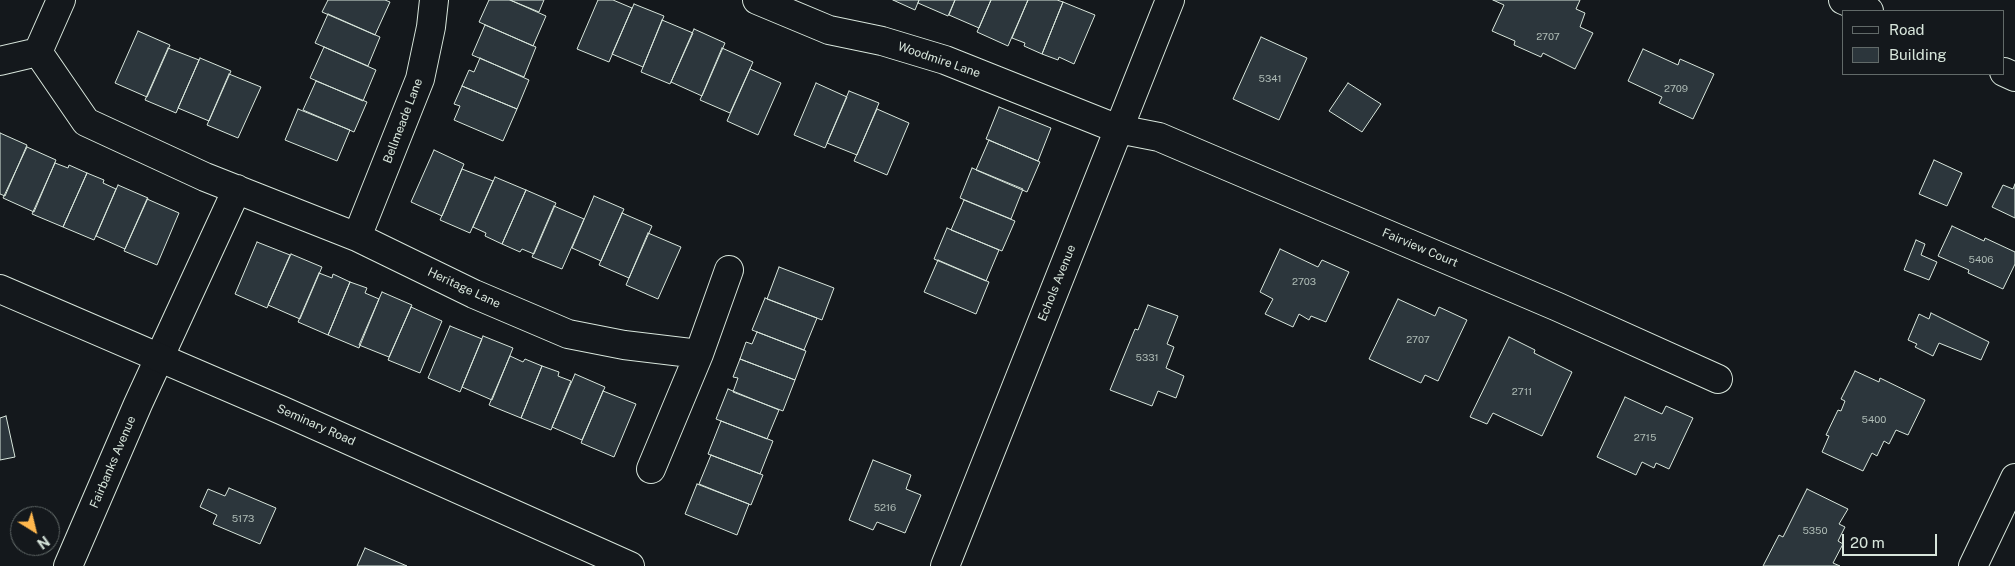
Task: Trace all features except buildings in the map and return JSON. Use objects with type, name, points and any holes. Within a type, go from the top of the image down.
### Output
[{"type":"street","points":[[0,61],[38,52],[61,0]]},
{"type":"street","name":"Bellmeade Lane","points":[[357,237],[420,79],[431,28],[434,0]]},
{"type":"street","name":"Woodmire Lane","points":[[757,0],[828,30],[882,41],[945,60],[1118,129]]},
{"type":"street","name":"Echols Avenue","points":[[945,566],[1170,0]]},
{"type":"street","points":[[1843,0],[1867,10]]},
{"type":"street","name":"Heritage Lane","points":[[38,52],[86,122],[205,177],[357,237],[474,294],[568,334],[624,345],[699,354]]},
{"type":"street","name":"Fairview Court","points":[[1118,129],[1159,137],[1558,307],[1718,379]]},
{"type":"street","points":[[159,359],[237,189]]},
{"type":"street","points":[[651,469],[699,354],[729,270]]},
{"type":"street","name":"Seminary Road","points":[[0,289],[281,410],[630,566]]},
{"type":"street","name":"Fairbanks Avenue","points":[[68,566],[159,359]]},
{"type":"street","points":[[1973,566],[2015,478]]}]
